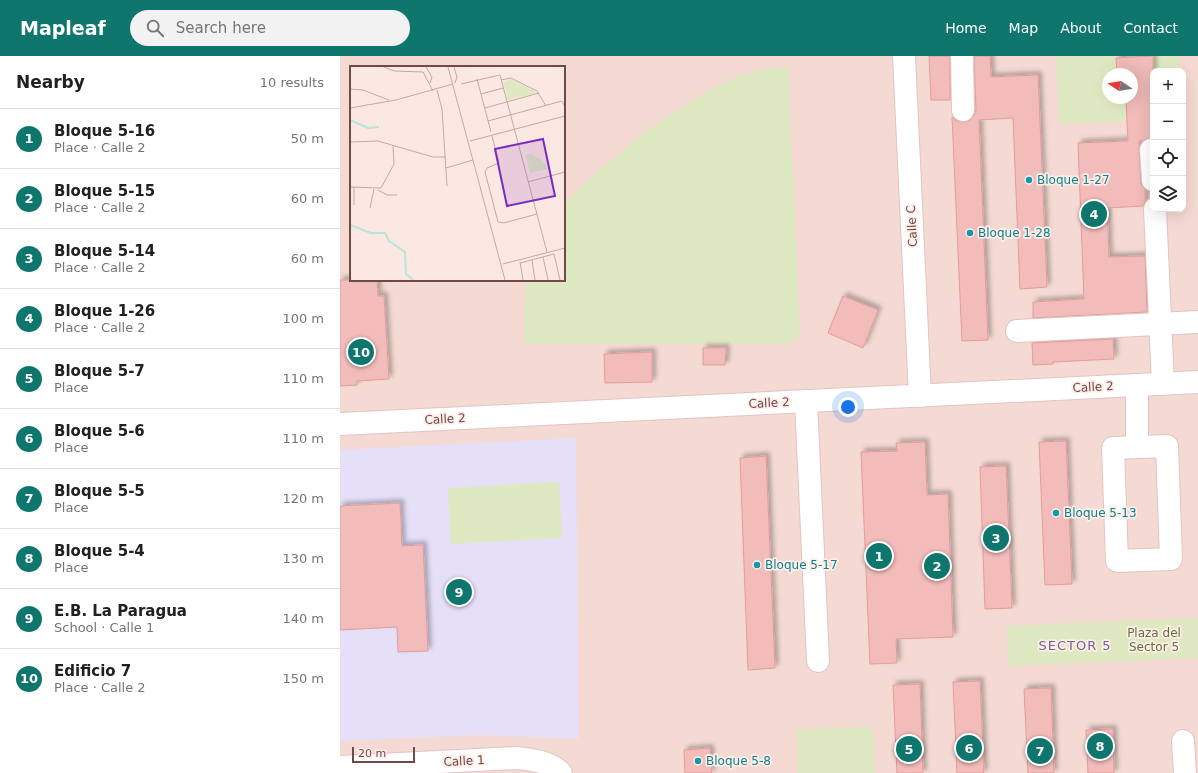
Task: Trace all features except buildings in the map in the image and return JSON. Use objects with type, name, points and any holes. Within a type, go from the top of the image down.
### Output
[{"type":"street","name":"Calle C","points":[[904,56],[920,396]]},
{"type":"street","points":[[962,56],[963,110]]},
{"type":"street","points":[[1154,212],[1163,384]]},
{"type":"street","points":[[1017,331],[1198,322]]},
{"type":"street","name":"Calle 2","points":[[340,424],[1198,382]]},
{"type":"street","points":[[1137,385],[1137,447]]},
{"type":"street","points":[[806,401],[818,661]]},
{"type":"street","points":[[1167,446],[1171,559],[1117,561],[1113,448],[1137,447],[1167,446]]},
{"type":"street","points":[[1183,741],[1185,773]]},
{"type":"street","name":"Calle 1","points":[[340,767],[517,758],[528,759],[549,765],[561,773]]},
{"type":"shaded area","points":[[340,56],[1198,56],[1198,773],[340,773]]},
{"type":"shaded area","points":[[576,438],[579,739],[480,735],[340,741],[340,450]]},
{"type":"green space","points":[[1056,56],[1178,56],[1179,68],[1150,68],[1150,120],[1059,124]]},
{"type":"green space","points":[[788,67],[800,332],[796,342],[789,344],[524,344],[526,281],[565,281],[565,203],[587,181],[647,130],[707,91],[741,75],[764,69]]},
{"type":"green space","points":[[559,482],[562,538],[451,544],[448,488]]},
{"type":"green space","name":"Plaza del Sector 5","points":[[1198,618],[1198,658],[1008,666],[1007,626]]},
{"type":"green space","points":[[873,727],[874,773],[798,773],[797,729]]},
{"type":"place","name":"Bloque 1-27","points":[[1029,180]]},
{"type":"place","name":"Bloque 1-26","points":[[1094,214]]},
{"type":"place","name":"Bloque 1-28","points":[[970,233]]},
{"type":"place","name":"Edificio 7","points":[[361,352]]},
{"type":"place","name":"Bloque 5-13","points":[[1056,513]]},
{"type":"place","name":"Bloque 5-14","points":[[996,538]]},
{"type":"place","name":"Bloque 5-16","points":[[879,556]]},
{"type":"place","name":"Bloque 5-17","points":[[757,565]]},
{"type":"place","name":"Bloque 5-15","points":[[937,566]]},
{"type":"place","name":"E.B. La Paragua","points":[[459,592]]},
{"type":"place","name":"Bloque 5-4","points":[[1100,746]]},
{"type":"place","name":"Bloque 5-6","points":[[969,748]]},
{"type":"place","name":"Bloque 5-7","points":[[909,749]]},
{"type":"place","name":"Bloque 5-5","points":[[1040,751]]},
{"type":"place","name":"Bloque 5-8","points":[[698,761]]},
{"type":"district","name":"SECTOR 5","points":[[1075,645]]}]
